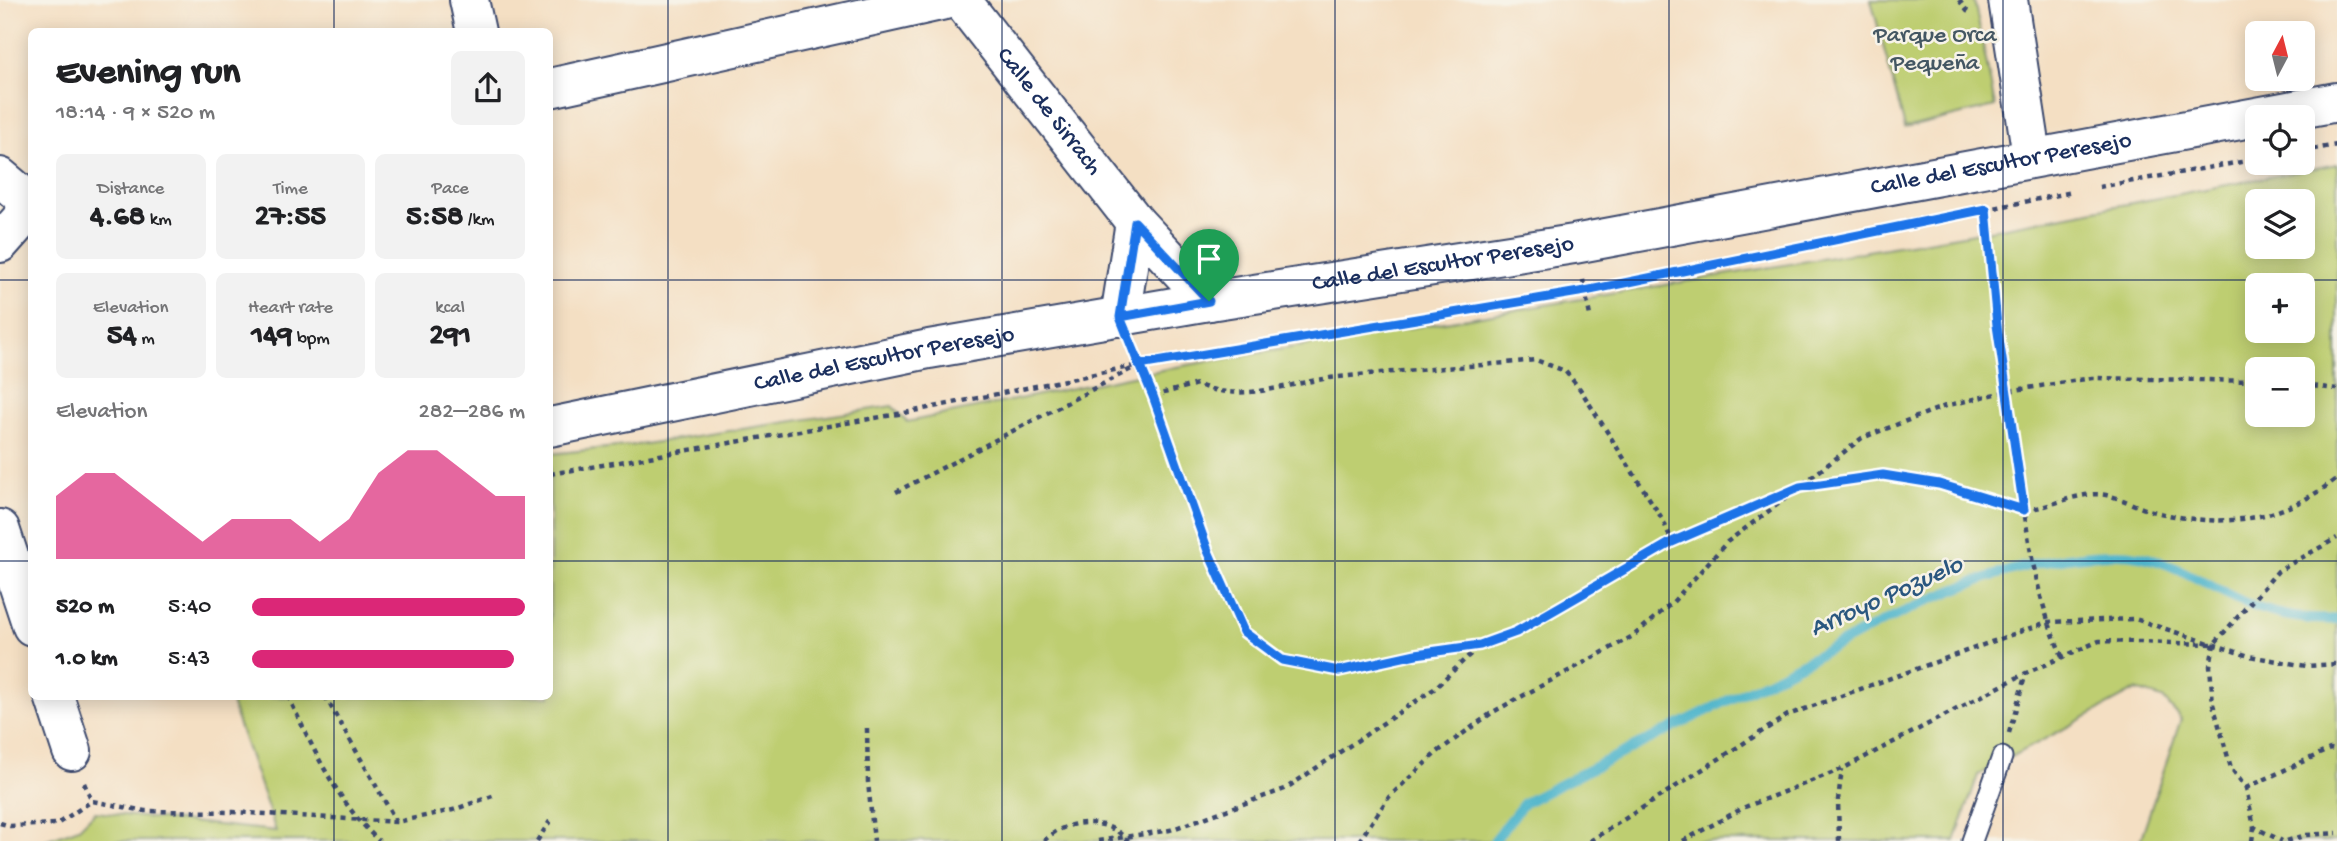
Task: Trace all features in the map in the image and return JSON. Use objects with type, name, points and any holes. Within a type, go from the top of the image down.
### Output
[{"type":"street","points":[[469,0],[475,28]]},
{"type":"street","points":[[553,88],[945,0]]},
{"type":"street","name":"Calle de Sirrach","points":[[961,0],[1135,222],[1209,301]]},
{"type":"street","points":[[2008,0],[2032,156]]},
{"type":"street","name":"Calle del Escultor Peresejo","points":[[553,426],[929,349],[1209,301],[1574,244],[2032,156],[2337,102]]},
{"type":"street","points":[[0,177],[28,202]]},
{"type":"street","points":[[0,243],[28,210]]},
{"type":"street","points":[[1120,317],[1135,222]]},
{"type":"street","points":[[0,529],[28,614]]},
{"type":"street","points":[[55,700],[72,751]]},
{"type":"lane","points":[[1972,841],[2002,757]]},
{"type":"path","points":[[2315,149],[2337,145]]},
{"type":"path","points":[[2098,187],[2245,161]]},
{"type":"path","points":[[553,473],[904,413],[1139,365],[1585,291],[2084,189]]},
{"type":"path","points":[[1986,209],[1997,325],[2026,535],[2047,622],[2063,657]]},
{"type":"path","points":[[1120,317],[1153,396],[1226,596],[1244,632],[1261,648],[1282,660],[1339,671],[1416,654],[1480,645],[1516,632],[1672,542],[1800,487],[1883,475],[1939,484],[2024,510],[2066,498],[2106,495],[2149,511],[2190,520],[2233,522],[2267,515],[2321,491],[2337,478]]},
{"type":"path","points":[[1153,396],[1197,384],[1213,391],[1256,392],[1337,377],[1536,360],[1565,371],[1580,389],[1663,520],[1672,542]]},
{"type":"path","points":[[896,492],[1139,365]]},
{"type":"path","points":[[1359,841],[1390,797],[1436,753],[1493,712],[1633,636],[1672,603],[1727,542],[1862,438],[1945,406],[2008,391],[2092,378],[2245,381]]},
{"type":"path","points":[[2315,386],[2337,388]]},
{"type":"path","points":[[2252,841],[2254,827],[2246,788],[2231,768],[2213,704],[2210,666],[2214,644],[2278,571],[2337,538]]},
{"type":"path","points":[[1592,841],[1788,715],[2047,622],[2135,619],[2249,656],[2306,666],[2337,664]]},
{"type":"path","points":[[1683,841],[1745,807],[1842,769],[2026,673],[2099,641],[2214,644]]},
{"type":"path","points":[[1098,841],[1170,831],[1285,789],[1434,689],[1480,645]]},
{"type":"path","points":[[2002,757],[2026,673]]},
{"type":"path","points":[[290,700],[317,758],[358,821],[379,841]]},
{"type":"path","points":[[328,700],[397,822]]},
{"type":"path","points":[[867,728],[867,782],[874,841]]},
{"type":"path","points":[[2246,788],[2330,750],[2337,750]]},
{"type":"path","points":[[1839,841],[1838,800],[1842,769]]},
{"type":"path","points":[[0,823],[10,826],[57,824],[92,801],[145,811],[233,812],[397,822],[453,810],[495,795]]},
{"type":"path","points":[[537,841],[550,821]]},
{"type":"path","points":[[1044,841],[1061,828],[1077,823],[1095,823],[1126,839]]},
{"type":"path","points":[[2254,827],[2284,841],[2306,835],[2337,832]]},
{"type":"green space","name":"Parque Orca Pequeña","points":[[1871,0],[1974,0],[1995,106],[1905,128]]},
{"type":"green space","points":[[2337,164],[2337,841],[2140,841],[2181,719],[2163,698],[2136,690],[1978,775],[1955,841],[43,841],[79,828],[95,812],[276,831],[230,700],[553,700],[553,454],[645,444],[892,406],[907,422],[1176,367],[1969,234],[2279,175],[2315,175],[2315,168]]},
{"type":"waterway","name":"Arroyo Pozuelo","points":[[1494,841],[1524,803],[1889,619],[1977,581],[2023,567],[2069,558],[2117,554],[2137,556],[2175,568],[2264,610],[2300,618],[2337,619]]},
{"type":"route","points":[[1209,301],[1120,317],[1139,365],[1153,396],[1226,596],[1244,632],[1261,648],[1282,660],[1339,671],[1416,654],[1480,645],[1516,632],[1672,542],[1800,487],[1883,475],[1939,484],[2024,510],[1997,325],[1986,209],[1585,291],[1139,365],[1133,351],[1120,317],[1135,222],[1209,301]]}]
